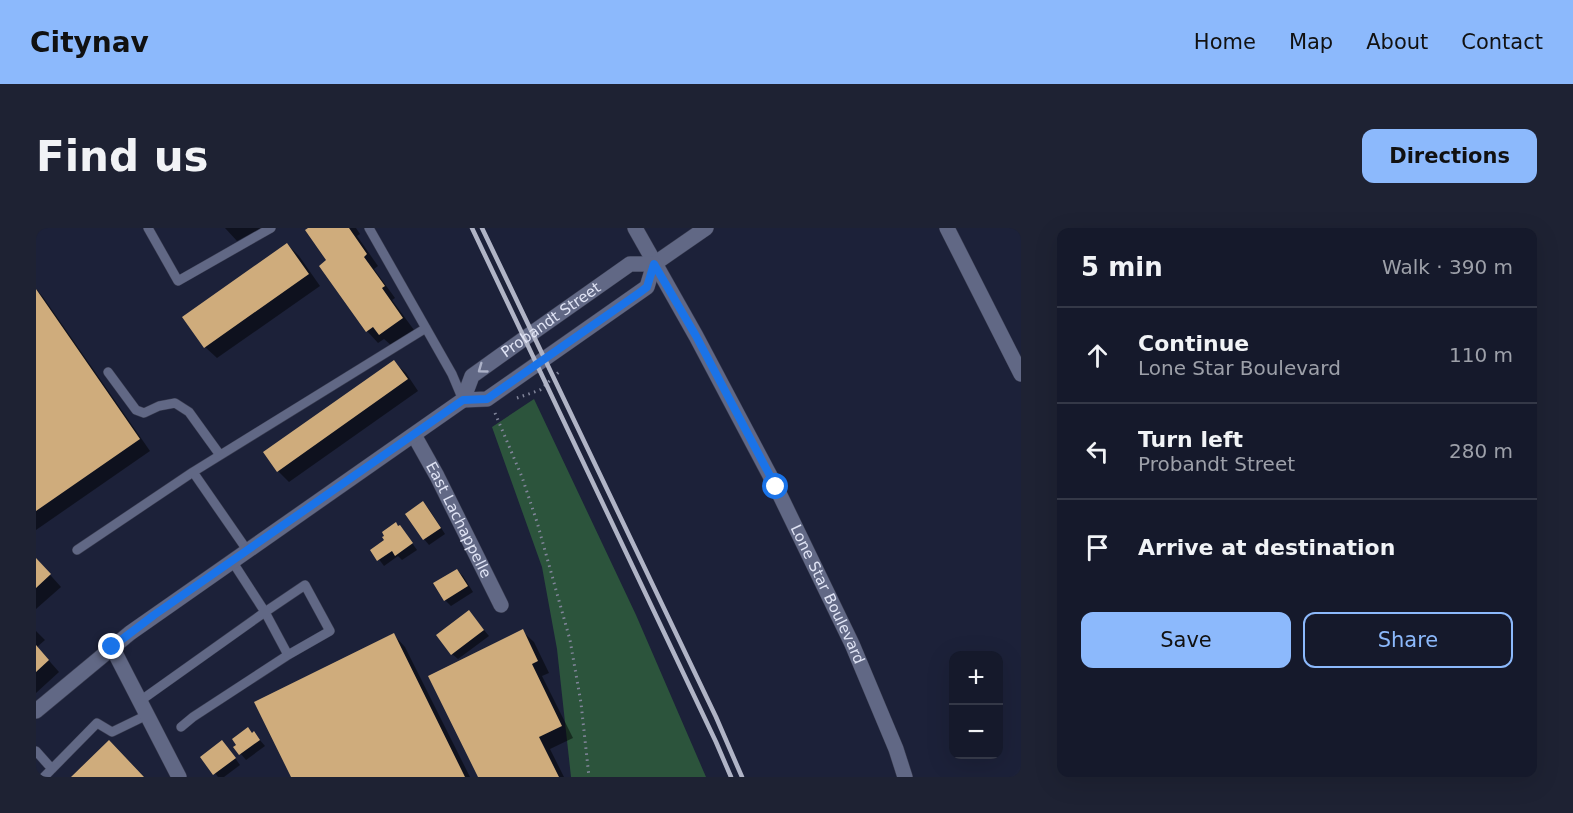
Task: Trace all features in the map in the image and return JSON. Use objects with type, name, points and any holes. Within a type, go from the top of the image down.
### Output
[{"type":"street","name":"Lone Star Boulevard","points":[[635,228],[696,336],[776,487],[852,644],[896,749],[905,777]]},
{"type":"street","name":"Probandt Street","points":[[463,400],[472,376],[525,338],[630,264],[654,264],[705,228]]},
{"type":"street","points":[[947,228],[1021,374]]},
{"type":"street","name":"Probandt Street","points":[[36,711],[146,621],[463,400],[487,399],[639,293],[647,287],[654,264]]},
{"type":"street","name":"East Lachappelle","points":[[414,435],[501,605]]},
{"type":"street","points":[[112,647],[179,777]]},
{"type":"lane","points":[[148,228],[178,281],[271,228]]},
{"type":"lane","points":[[369,228],[452,374],[463,400]]},
{"type":"lane","points":[[77,550],[193,472],[426,328]]},
{"type":"lane","points":[[108,372],[136,410],[144,412],[174,403],[189,412],[220,455]]},
{"type":"lane","points":[[193,472],[247,550]]},
{"type":"lane","points":[[232,561],[265,612],[288,655]]},
{"type":"lane","points":[[44,777],[97,723],[112,732],[265,612],[305,585],[330,631],[288,655],[181,727]]},
{"type":"lane","points":[[36,751],[52,769]]},
{"type":"path","points":[[510,403],[540,390],[560,371]]},
{"type":"path","points":[[495,414],[522,477],[537,522],[570,640],[581,702],[589,777]]},
{"type":"green space","points":[[534,399],[636,615],[706,777],[571,777],[557,649],[542,567],[492,427]]},
{"type":"building","points":[[308,228],[349,228],[367,254],[364,257],[385,286],[382,288],[403,318],[379,335],[373,327],[366,332],[319,266],[326,260],[305,230]]},
{"type":"building","points":[[287,243],[309,274],[204,348],[182,317]]},
{"type":"building","points":[[36,289],[140,439],[36,511]]},
{"type":"building","points":[[394,360],[408,379],[277,472],[263,452]]},
{"type":"building","points":[[423,501],[441,528],[423,540],[405,514]]},
{"type":"building","points":[[396,522],[413,543],[395,556],[392,551],[377,561],[370,550],[384,540],[382,532]]},
{"type":"building","points":[[36,558],[51,574],[36,588]]},
{"type":"building","points":[[457,569],[468,586],[444,601],[433,583]]},
{"type":"building","points":[[469,610],[484,630],[451,655],[436,635]]},
{"type":"building","points":[[523,629],[538,661],[532,664],[562,726],[539,737],[559,777],[478,777],[428,676]]},
{"type":"building","points":[[394,633],[465,777],[291,777],[254,702]]},
{"type":"building","points":[[36,645],[49,660],[36,672]]},
{"type":"building","points":[[248,727],[260,740],[239,755],[233,747],[236,745],[232,739]]},
{"type":"building","points":[[109,740],[144,777],[71,777]]},
{"type":"building","points":[[222,740],[236,758],[213,775],[200,757]]},
{"type":"railway","points":[[472,228],[731,777]]},
{"type":"railway","points":[[482,228],[716,717],[742,777]]},
{"type":"route","points":[[112,647],[154,615],[463,400],[487,399],[639,293],[647,287],[654,264],[696,336],[776,487]]}]
